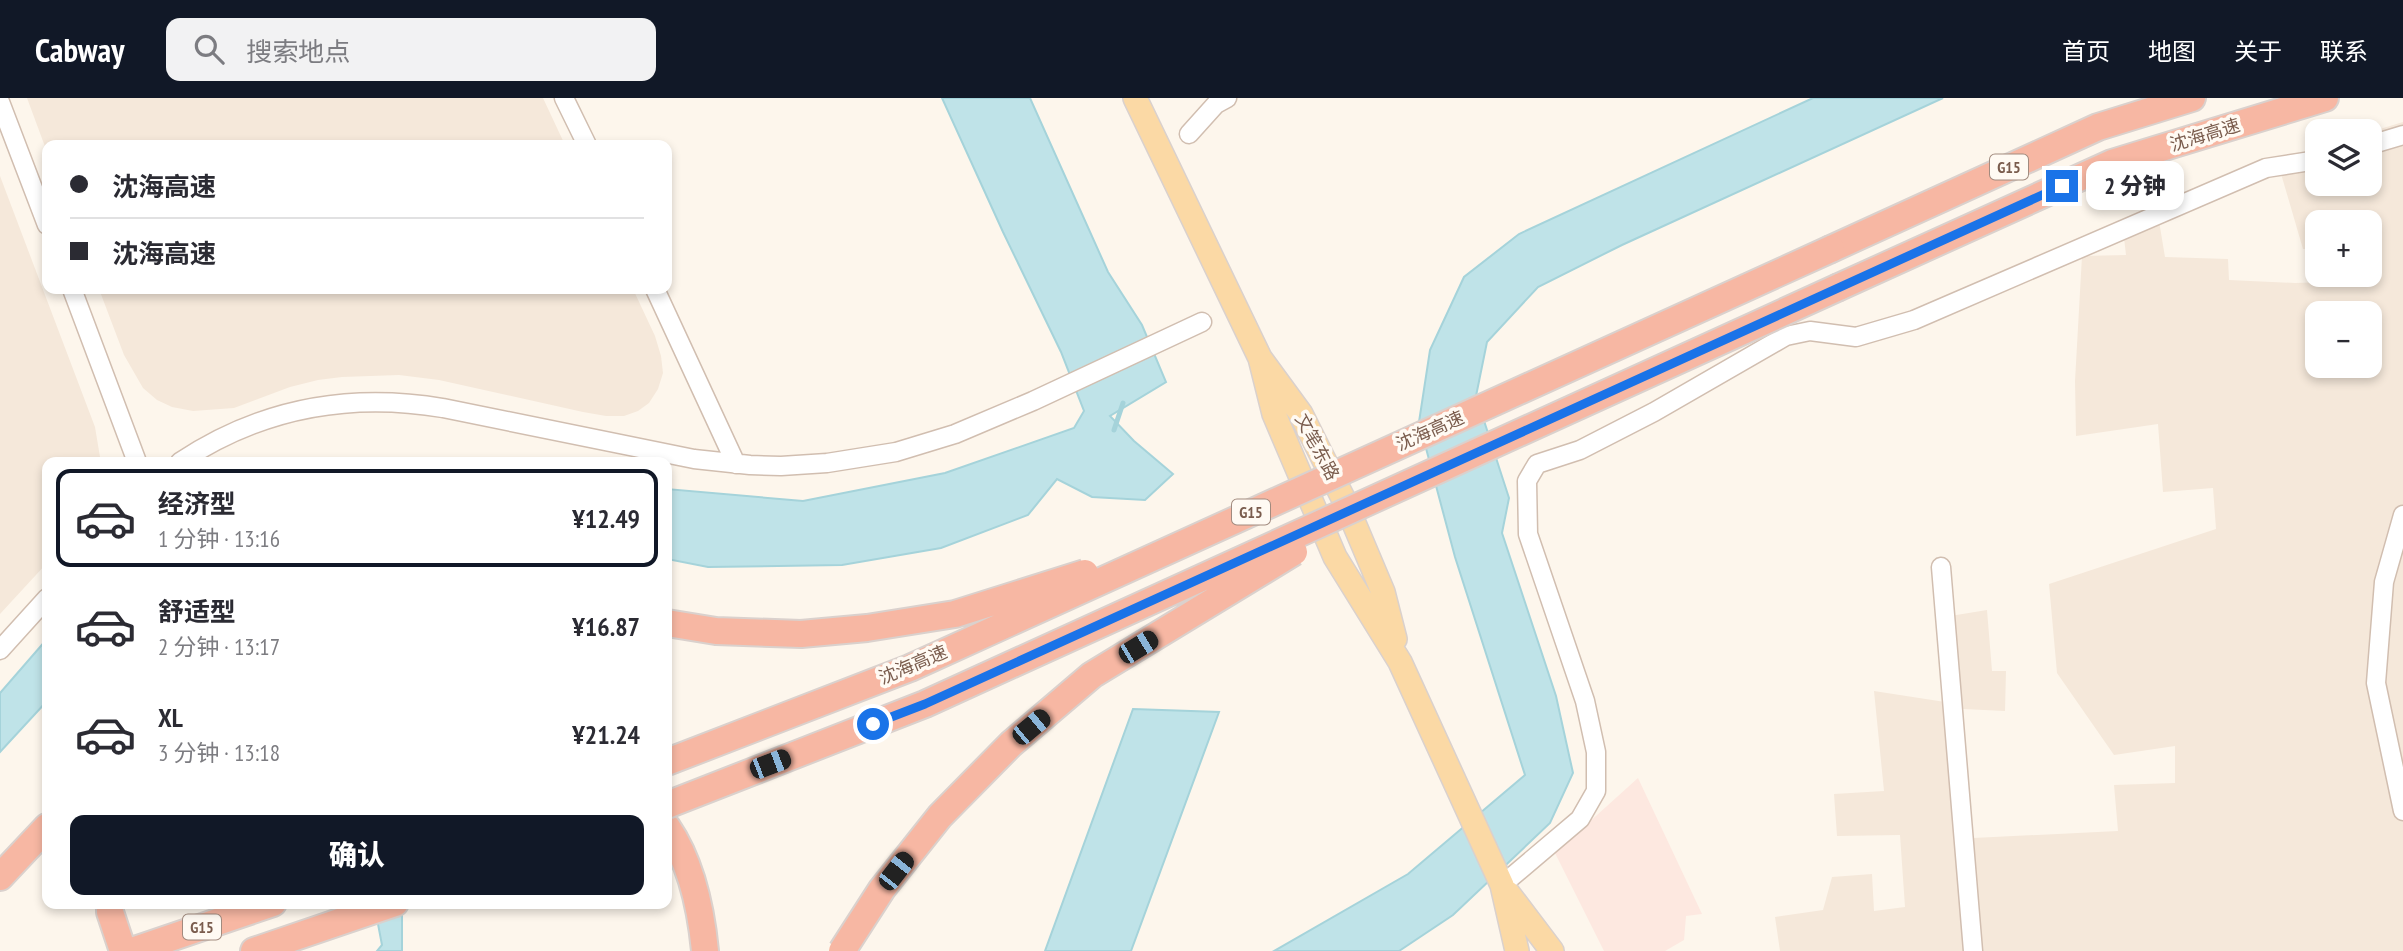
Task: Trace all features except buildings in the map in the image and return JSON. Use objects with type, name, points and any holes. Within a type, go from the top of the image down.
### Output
[{"type":"highway","name":"沈海高速","points":[[672,760],[910,668],[2098,127],[2192,98]]},
{"type":"highway","name":"沈海高速","points":[[672,803],[925,704],[2112,163],[2325,98]]},
{"type":"highway","points":[[672,624],[716,631],[801,634],[867,628],[955,614],[1106,566],[1356,464]]},
{"type":"highway","points":[[842,951],[882,890],[940,816],[1011,744],[1092,675],[1394,491]]},
{"type":"highway","points":[[0,877],[42,832]]},
{"type":"highway","points":[[672,834],[702,915],[705,951]]},
{"type":"highway","points":[[110,909],[122,951]]},
{"type":"highway","name":"G15","points":[[132,951],[255,909]]},
{"type":"highway","points":[[254,951],[377,909]]},
{"type":"main road","name":"文笔东路","points":[[1135,98],[1260,358],[1301,414],[1345,502],[1383,592],[1400,662]]},
{"type":"main road","name":"文笔东路","points":[[1260,358],[1274,414],[1335,557],[1400,662],[1502,885],[1517,951]]},
{"type":"main road","name":"文笔东路","points":[[1502,885],[1552,951]]},
{"type":"street","points":[[564,98],[585,140]]},
{"type":"street","points":[[1189,134],[1216,104],[1227,98]]},
{"type":"street","points":[[0,102],[42,212]]},
{"type":"street","points":[[2382,141],[2403,135]]},
{"type":"street","points":[[1502,885],[1580,819],[1596,791],[1595,752],[1585,701],[1528,534],[1527,481],[1538,464],[1580,450],[1786,336],[1810,331],[1856,337],[1914,320],[2266,168],[2305,162]]},
{"type":"street","points":[[74,294],[134,457]]},
{"type":"street","points":[[657,294],[736,464]]},
{"type":"street","points":[[188,457],[217,439],[278,416],[334,403],[372,401],[423,405],[674,455],[736,464],[805,465],[896,452],[936,441],[976,426],[1202,322]]},
{"type":"street","points":[[2403,515],[2384,582],[2376,683],[2403,811]]},
{"type":"street","points":[[1941,567],[1973,951]]},
{"type":"street","points":[[0,650],[42,604]]},
{"type":"shaded area","points":[[27,98],[543,98],[563,140],[43,140]]},
{"type":"shaded area","points":[[2403,122],[2403,951],[1780,951],[1775,917],[1823,910],[1832,877],[1872,874],[1874,911],[1905,907],[1900,835],[1837,836],[1834,794],[1884,791],[1874,691],[1945,702],[1938,618],[1987,610],[1992,671],[2006,671],[2005,711],[1963,709],[1973,838],[2118,831],[2114,785],[2175,783],[2175,746],[2114,755],[2057,673],[2049,584],[2216,529],[2213,488],[2163,492],[2158,424],[2076,436],[2075,381],[2082,256],[2126,255],[2123,229],[2159,221],[2165,257],[2228,259],[2229,280],[2305,283],[2305,287],[2382,287],[2382,210],[2305,210],[2303,249],[2277,160],[2305,152],[2305,196],[2382,196],[2382,128]]},
{"type":"shaded area","points":[[0,176],[42,287],[42,294],[45,294],[95,427],[100,457],[42,457],[42,568],[0,614]]},
{"type":"shaded area","points":[[101,294],[635,294],[655,336],[663,373],[658,389],[649,403],[624,416],[583,412],[439,380],[399,375],[318,380],[290,387],[234,408],[193,411],[172,407],[157,400],[143,388],[124,355]]},
{"type":"shaded area","points":[[1638,778],[1702,914],[1686,916],[1684,940],[1665,951],[1604,951],[1555,853]]},
{"type":"water","points":[[942,98],[1030,98],[1108,272],[1142,325],[1166,382],[1110,416],[1134,441],[1173,474],[1145,500],[1092,497],[1057,479],[1028,515],[941,548],[842,565],[708,567],[672,560],[672,489],[803,501],[945,473],[1074,428],[1084,411],[1061,352]]},
{"type":"water","points":[[1813,98],[1943,98],[1622,245],[1538,287],[1487,342],[1476,396],[1509,498],[1502,533],[1556,696],[1573,773],[1550,823],[1453,915],[1399,951],[1274,951],[1408,874],[1525,775],[1455,557],[1419,422],[1430,350],[1464,277],[1519,234]]},
{"type":"water","points":[[42,645],[42,706],[0,752],[0,693]]},
{"type":"water","points":[[1133,709],[1219,712],[1131,951],[1045,951]]},
{"type":"water","points":[[375,909],[402,909],[402,951],[377,951],[382,945]]},
{"type":"waterway","points":[[1114,430],[1123,403]]},
{"type":"route","points":[[873,724],[925,704],[2062,186]]}]
